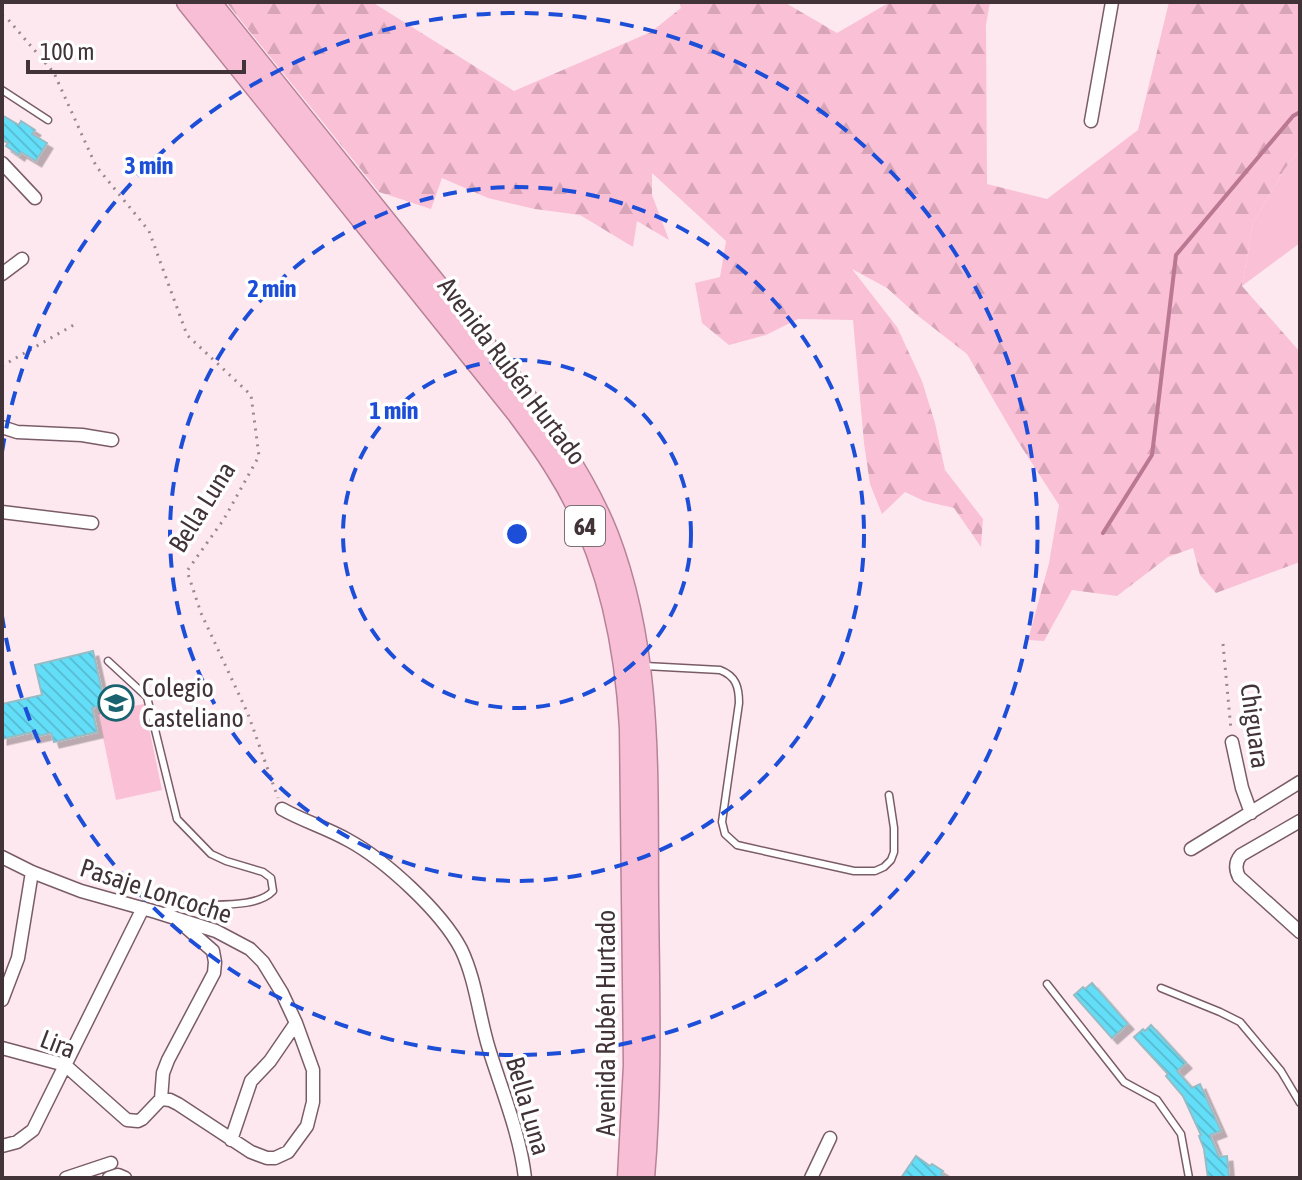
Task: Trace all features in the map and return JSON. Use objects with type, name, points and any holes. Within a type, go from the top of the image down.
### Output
[{"type":"highway","name":"Avenida Rubén Hurtado","points":[[187,2],[517,413],[557,469],[573,499],[606,580],[626,676],[630,728],[634,1087],[628,1178]]},
{"type":"highway","name":"Avenida Rubén Hurtado","points":[[210,2],[502,366],[567,455],[587,489],[613,550],[632,615],[646,710],[649,1109],[644,1178]]},
{"type":"street","points":[[1091,121],[1112,2]]},
{"type":"street","points":[[2,163],[35,198]]},
{"type":"street","points":[[2,274],[22,259]]},
{"type":"street","points":[[2,427],[17,432],[82,435],[112,440]]},
{"type":"street","points":[[2,512],[92,523]]},
{"type":"street","name":"Chiguara","points":[[1232,742],[1251,813]]},
{"type":"street","points":[[1191,849],[1300,782]]},
{"type":"street","name":"Bella Luna","points":[[282,809],[347,839],[369,853],[421,899],[461,949],[518,1139],[525,1178]]},
{"type":"street","points":[[1297,826],[1241,855],[1236,866],[1239,877],[1300,932]]},
{"type":"street","name":"Pasaje Loncoche","points":[[2,857],[81,891],[216,931],[250,949],[263,962],[296,1023],[313,1070],[313,1102],[307,1126],[288,1152],[267,1158],[231,1140]]},
{"type":"street","points":[[2,1000],[18,958],[32,872]]},
{"type":"street","points":[[2,1146],[17,1142],[33,1130],[150,910]]},
{"type":"street","points":[[177,919],[213,951],[215,962],[205,994],[163,1073],[161,1099],[178,1104],[231,1140],[251,1081],[270,1061],[296,1023]]},
{"type":"street","name":"Lira","points":[[2,1048],[65,1065],[130,1121],[142,1119],[161,1099]]},
{"type":"street","points":[[811,1178],[830,1138]]},
{"type":"street","points":[[66,1178],[111,1163]]},
{"type":"street","points":[[109,1178],[118,1175],[125,1178]]},
{"type":"lane","points":[[2,90],[48,120]]},
{"type":"lane","points":[[108,661],[147,697],[177,819],[211,854],[263,872],[273,884],[273,891],[266,898],[249,902],[150,910]]},
{"type":"lane","points":[[641,666],[720,670],[729,673],[738,686],[739,703],[722,822],[725,834],[737,845],[854,871],[875,871],[884,867],[894,852],[889,795]]},
{"type":"lane","points":[[1047,984],[1124,1082],[1157,1100],[1181,1134],[1189,1178]]},
{"type":"lane","points":[[1161,988],[1240,1022],[1281,1071],[1300,1103]]},
{"type":"path","name":"Bella Luna","points":[[2,16],[54,73],[96,166],[149,231],[187,335],[251,395],[259,456],[224,519],[187,571],[201,613],[248,714],[282,809]]},
{"type":"path","points":[[2,366],[77,323]]},
{"type":"path","name":"Chiguara","points":[[1223,644],[1232,742]]},
{"type":"green space","points":[[226,2],[372,2],[514,91],[651,32],[681,8],[679,2],[784,2],[837,33],[890,2],[990,2],[986,25],[987,184],[1047,199],[1138,130],[1169,2],[1300,2],[1300,149],[1253,223],[1242,286],[1300,352],[1300,562],[1216,593],[1200,575],[1193,548],[1168,557],[1117,596],[1072,590],[1044,641],[1028,640],[1049,563],[1059,505],[967,354],[887,288],[852,269],[897,327],[922,381],[945,470],[983,519],[981,547],[954,508],[924,501],[905,492],[882,514],[870,484],[853,320],[798,319],[766,335],[729,345],[702,323],[695,283],[720,277],[726,241],[652,173],[652,195],[669,240],[637,221],[633,247],[580,215],[488,198],[442,178],[431,209],[379,192]]},
{"type":"green space","points":[[1300,149],[1300,243],[1242,286],[1253,223]]},
{"type":"green space","points":[[144,704],[162,790],[116,800],[98,713]]},
{"type":"building","points":[[2,115],[19,125],[21,121],[35,130],[32,134],[47,143],[36,161],[6,146],[8,143],[2,140]]},
{"type":"building","points":[[93,651],[105,705],[92,708],[97,732],[54,742],[51,733],[34,737],[33,732],[2,739],[2,704],[42,695],[35,665]]},
{"type":"building","points":[[1092,983],[1128,1024],[1112,1038],[1074,995]]},
{"type":"building","points":[[1151,1025],[1186,1063],[1177,1071],[1192,1088],[1200,1084],[1221,1131],[1210,1135],[1219,1157],[1227,1156],[1229,1178],[1208,1178],[1201,1135],[1183,1096],[1166,1076],[1168,1074],[1134,1037]]},
{"type":"building","points":[[916,1156],[943,1171],[941,1174],[947,1178],[901,1178]]},
{"type":"waterway","points":[[1103,533],[1152,455],[1176,255],[1293,116],[1300,112]]},
{"type":"place","name":"Colegio Casteliano","points":[[116,703]]}]
